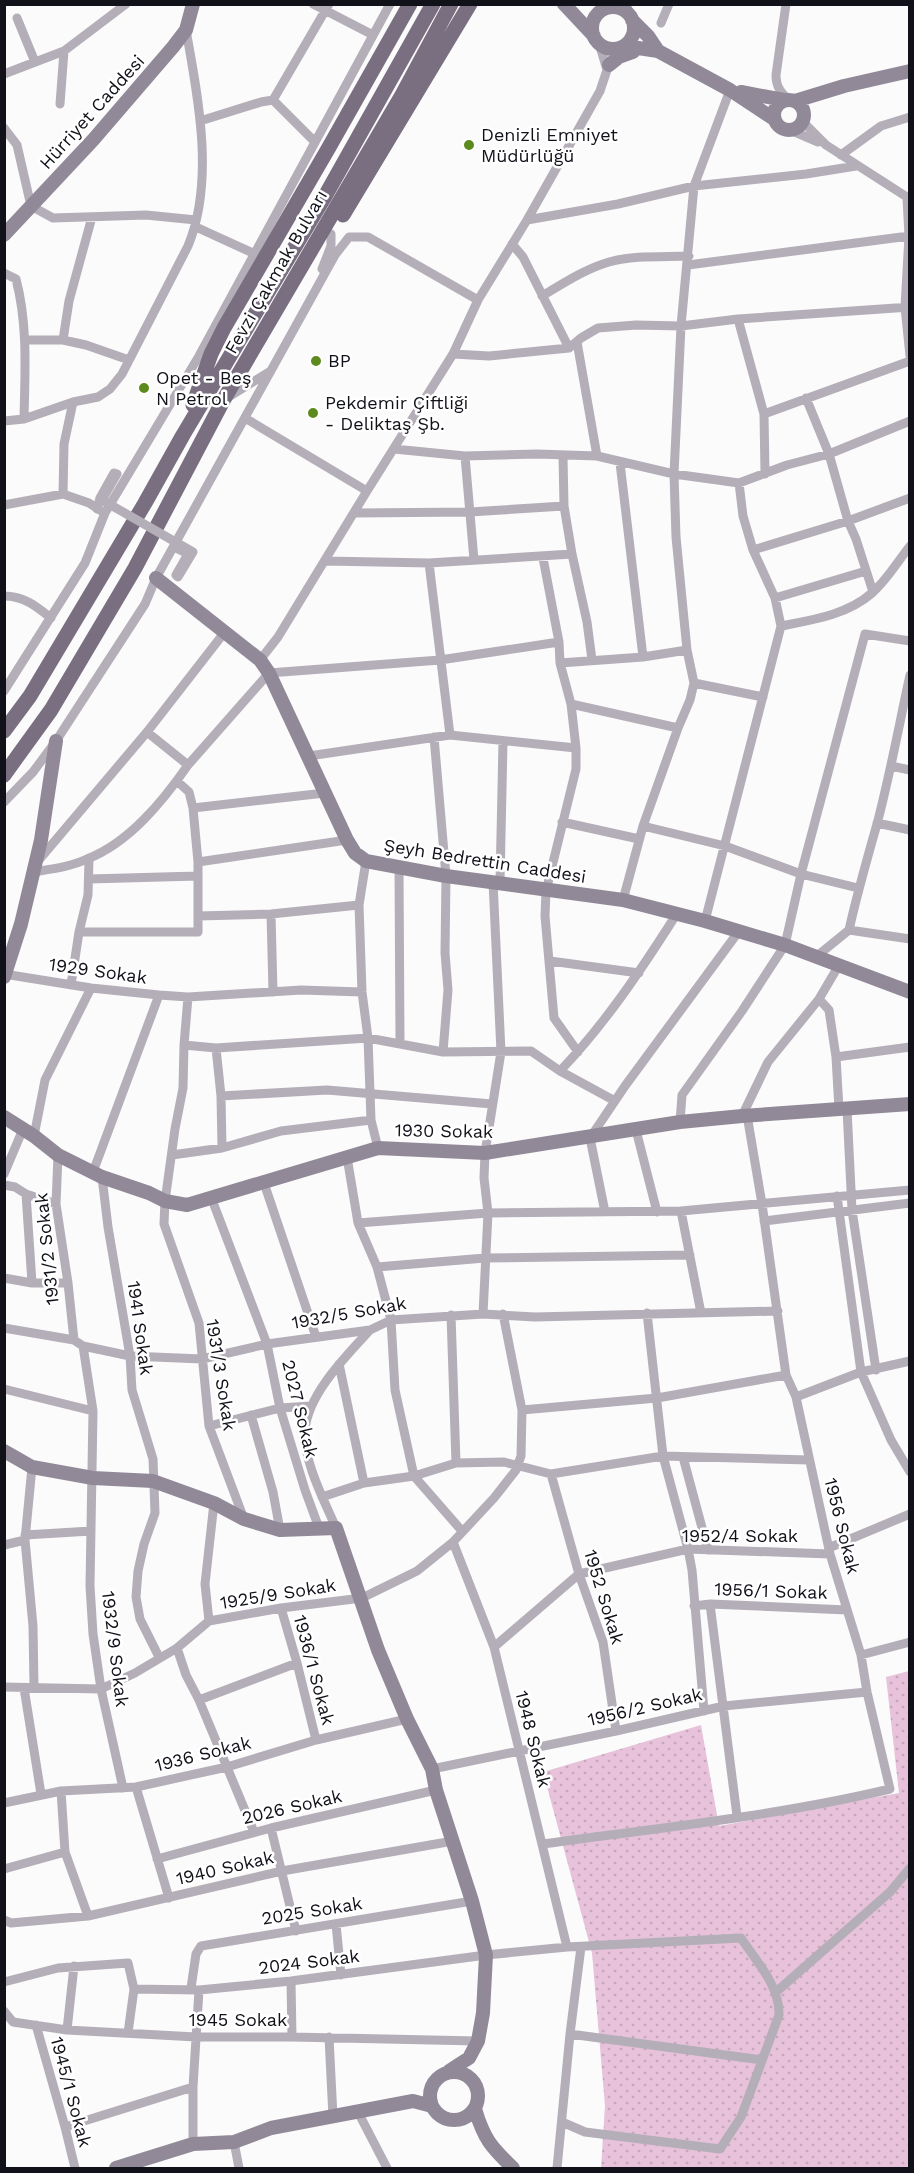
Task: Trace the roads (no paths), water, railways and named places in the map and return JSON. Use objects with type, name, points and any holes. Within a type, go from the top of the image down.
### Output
[{"type":"main road","points":[[183,435],[211,354],[224,328],[410,4]]},
{"type":"main road","name":"Fevzi Çakmak Bulvarı","points":[[4,731],[30,696],[145,502],[324,198],[433,4]]},
{"type":"main road","name":"Fevzi Çakmak Bulvarı","points":[[4,775],[51,710],[135,568],[224,399],[396,105],[452,4]]},
{"type":"main road","points":[[224,399],[244,380],[470,4]]},
{"type":"street","points":[[4,74],[64,51],[126,4]]},
{"type":"street","points":[[313,4],[328,7],[373,35]]},
{"type":"street","points":[[4,691],[85,563],[101,511],[199,356],[390,4]]},
{"type":"street","points":[[564,4],[597,39],[612,49],[622,47],[651,49],[730,90],[774,119],[780,127],[826,145],[908,199],[909,356]]},
{"type":"street","points":[[661,23],[669,4]]},
{"type":"street","points":[[786,4],[776,83],[781,93],[801,107],[803,120],[826,145]]},
{"type":"street","name":"Hürriyet Caddesi","points":[[4,235],[93,140],[186,30],[192,5]]},
{"type":"street","points":[[200,121],[273,100],[328,7]]},
{"type":"street","points":[[608,67],[593,23],[602,7],[618,8],[629,13],[648,36],[651,49]]},
{"type":"street","points":[[260,660],[278,637],[326,561],[453,354],[478,300],[527,220],[600,91],[608,67],[633,35],[629,13]]},
{"type":"street","points":[[17,18],[35,62]]},
{"type":"street","points":[[4,421],[24,419],[73,402],[98,397],[110,389],[122,374],[188,246],[200,206],[202,140],[197,92],[186,30]]},
{"type":"street","points":[[608,67],[624,54],[651,49]]},
{"type":"street","points":[[60,104],[64,51]]},
{"type":"street","points":[[774,119],[774,110],[780,102],[909,71]]},
{"type":"street","points":[[730,90],[789,100]]},
{"type":"street","points":[[623,900],[643,826],[690,700],[694,683],[687,650],[676,537],[674,474],[681,326],[694,186],[730,90]]},
{"type":"street","points":[[790,130],[799,126],[832,90]]},
{"type":"street","points":[[273,100],[315,142]]},
{"type":"street","points":[[842,155],[881,126],[909,117]]},
{"type":"street","points":[[4,128],[17,145],[31,206],[53,218],[146,215],[196,223],[255,254]]},
{"type":"street","points":[[527,220],[618,204],[694,186],[806,174],[856,166]]},
{"type":"street","points":[[63,340],[69,301],[92,217]]},
{"type":"street","points":[[312,297],[331,246],[332,234]]},
{"type":"street","points":[[542,296],[586,270],[626,259],[688,261],[909,236]]},
{"type":"street","points":[[4,802],[33,772],[56,741],[145,604],[156,578],[244,418],[335,255],[349,237],[368,237],[478,300]]},
{"type":"street","points":[[512,244],[523,257],[542,296],[573,345],[597,456]]},
{"type":"street","points":[[4,273],[16,279],[22,302],[26,340],[24,419]]},
{"type":"street","points":[[453,354],[489,356],[573,345],[598,328],[636,325],[681,326],[738,319],[907,307]]},
{"type":"street","points":[[738,319],[764,414],[765,474]]},
{"type":"street","points":[[26,340],[63,340],[86,345],[129,360]]},
{"type":"street","points":[[764,414],[909,361]]},
{"type":"street","points":[[224,399],[272,370]]},
{"type":"street","points":[[806,398],[829,454],[848,521],[873,592]]},
{"type":"street","points":[[63,494],[64,444],[73,402]]},
{"type":"street","points":[[244,418],[367,491]]},
{"type":"street","points":[[394,449],[465,456],[537,454],[597,456],[674,474],[739,483],[787,465],[829,454],[909,421]]},
{"type":"street","points":[[465,456],[474,560]]},
{"type":"street","points":[[563,456],[564,506],[587,622],[592,660]]},
{"type":"street","points":[[620,463],[643,657]]},
{"type":"street","points":[[101,511],[100,498],[114,473],[117,474],[102,500],[193,552],[178,577],[176,575],[188,554],[174,547]]},
{"type":"street","points":[[705,921],[781,627],[775,597],[753,550],[743,516],[739,483]]},
{"type":"street","points":[[4,505],[63,494],[101,511]]},
{"type":"street","points":[[753,550],[848,521],[909,498]]},
{"type":"street","points":[[355,513],[470,512],[564,506]]},
{"type":"street","points":[[781,627],[824,618],[856,604],[873,592],[909,546]]},
{"type":"street","points":[[326,561],[429,563],[543,558],[572,554]]},
{"type":"street","points":[[543,558],[559,642],[560,663],[571,704],[576,748],[576,769],[561,822],[546,891],[545,916],[554,1018],[578,1052]]},
{"type":"street","points":[[429,563],[450,735]]},
{"type":"street","points":[[775,597],[866,572]]},
{"type":"street","name":"Şeyh Bedrettin Caddesi","points":[[156,578],[260,660],[269,673],[347,840],[355,853],[366,861],[446,876],[623,900],[785,945],[909,992]]},
{"type":"street","points":[[4,596],[17,596],[51,618]]},
{"type":"street","points":[[34,868],[147,732],[224,633]]},
{"type":"street","points":[[680,1122],[682,1095],[742,1011],[785,945],[801,874],[865,634],[909,641]]},
{"type":"street","points":[[34,868],[63,868],[89,859],[118,843],[177,781],[188,765],[269,673],[440,660],[559,642]]},
{"type":"street","points":[[560,663],[643,657],[687,650]]},
{"type":"street","points":[[817,956],[849,930],[891,766],[909,675]]},
{"type":"street","points":[[694,683],[763,697]]},
{"type":"street","points":[[571,704],[678,728]]},
{"type":"street","points":[[147,732],[188,765]]},
{"type":"street","points":[[309,756],[450,735],[576,748]]},
{"type":"street","points":[[434,738],[446,876],[445,953],[448,990],[443,1052]]},
{"type":"street","points":[[5,975],[21,924],[34,868],[56,741]]},
{"type":"street","points":[[483,1314],[488,1213],[484,1178],[485,1153],[501,1052],[496,882],[503,742]]},
{"type":"street","points":[[891,766],[909,770]]},
{"type":"street","points":[[79,932],[198,932],[198,862],[193,808],[189,792],[177,781]]},
{"type":"street","points":[[193,808],[325,793]]},
{"type":"street","points":[[561,822],[639,839]]},
{"type":"street","points":[[877,823],[909,830]]},
{"type":"street","points":[[643,826],[725,846],[801,874],[858,888]]},
{"type":"street","points":[[198,862],[347,840]]},
{"type":"street","points":[[71,985],[79,932],[88,895],[89,859]]},
{"type":"street","points":[[366,861],[359,906],[362,992],[368,1038],[371,1120],[378,1148]]},
{"type":"street","points":[[399,867],[400,1044]]},
{"type":"street","points":[[88,879],[198,876]]},
{"type":"street","points":[[198,916],[271,914],[359,906]]},
{"type":"street","points":[[271,914],[273,992]]},
{"type":"street","points":[[560,1071],[578,1052],[639,973],[676,915]]},
{"type":"street","points":[[849,930],[909,939]]},
{"type":"street","points":[[605,1212],[590,1138],[739,932]]},
{"type":"street","points":[[550,961],[639,973]]},
{"type":"street","points":[[744,1116],[768,1062],[819,999],[839,965]]},
{"type":"street","name":"1929 Sokak","points":[[5,975],[91,988],[188,997],[301,990],[362,992]]},
{"type":"street","points":[[4,1174],[29,1133],[45,1080],[91,988]]},
{"type":"street","points":[[98,1174],[159,995]]},
{"type":"street","name":"1931/3 Sokak","points":[[188,997],[183,1088],[165,1201],[164,1224],[199,1323],[209,1426],[244,1519]]},
{"type":"street","points":[[819,999],[829,1010],[843,1109],[852,1210],[876,1370]]},
{"type":"street","points":[[184,1045],[216,1048],[368,1038],[443,1052],[531,1051],[560,1071],[615,1101]]},
{"type":"street","points":[[836,1057],[909,1047]]},
{"type":"street","points":[[216,1048],[221,1096],[222,1148]]},
{"type":"street","points":[[221,1096],[327,1090],[492,1104]]},
{"type":"street","name":"1930 Sokak","points":[[4,1117],[58,1155],[165,1201],[187,1205],[378,1148],[485,1153],[680,1122],[909,1104]]},
{"type":"street","name":"1956 Sokak","points":[[737,1816],[857,1797],[890,1789],[867,1692],[861,1655],[831,1551],[796,1397],[786,1375],[762,1204],[744,1116]]},
{"type":"street","points":[[172,1155],[222,1148],[281,1131],[371,1120]]},
{"type":"street","points":[[636,1130],[657,1212]]},
{"type":"street","name":"1931/2 Sokak","points":[[58,1155],[56,1204],[74,1340]]},
{"type":"street","points":[[347,1157],[358,1223],[376,1268],[391,1320],[395,1390],[414,1476],[462,1531]]},
{"type":"street","name":"1941 Sokak","points":[[98,1174],[130,1356],[132,1390],[153,1459],[155,1513],[144,1544],[138,1571],[136,1597],[140,1620],[159,1657]]},
{"type":"street","points":[[264,1183],[316,1337]]},
{"type":"street","points":[[4,1185],[15,1186],[26,1194],[56,1204]]},
{"type":"street","points":[[358,1223],[488,1213],[681,1211],[909,1190]]},
{"type":"street","points":[[26,1194],[32,1283]]},
{"type":"street","points":[[837,1196],[861,1372],[891,1440],[909,1472]]},
{"type":"street","name":"2027 Sokak","points":[[211,1197],[267,1344],[280,1408],[319,1528]]},
{"type":"street","points":[[764,1221],[909,1203]]},
{"type":"street","points":[[681,1211],[701,1313]]},
{"type":"street","points":[[376,1268],[485,1258],[690,1255]]},
{"type":"street","points":[[4,1278],[32,1283],[68,1283]]},
{"type":"street","name":"1932/5 Sokak","points":[[4,1328],[74,1340],[83,1346],[130,1356],[202,1359],[267,1344],[370,1330],[391,1320],[483,1314],[536,1317],[777,1311]]},
{"type":"street","points":[[647,1313],[663,1456],[688,1549],[704,1711]]},
{"type":"street","points":[[503,1314],[522,1410],[523,1438],[521,1456],[517,1466]]},
{"type":"street","points":[[451,1315],[456,1463]]},
{"type":"street","points":[[370,1330],[339,1364],[311,1406],[305,1431],[310,1462],[362,1598],[378,1650],[407,1719],[432,1769],[436,1790],[472,1901],[486,1955],[483,2013],[478,2041],[469,2058],[437,2078],[430,2091],[432,2106]]},
{"type":"street","points":[[83,1346],[93,1410],[93,1478]]},
{"type":"street","points":[[796,1397],[861,1372],[909,1362]]},
{"type":"street","points":[[339,1364],[364,1484]]},
{"type":"street","points":[[522,1410],[657,1398],[786,1375]]},
{"type":"street","points":[[4,1389],[93,1410]]},
{"type":"street","points":[[209,1426],[280,1408],[311,1406]]},
{"type":"street","points":[[251,1415],[273,1492],[279,1530]]},
{"type":"street","points":[[4,1451],[32,1467],[93,1478],[153,1481],[214,1503],[244,1519],[279,1530],[336,1528]]},
{"type":"street","points":[[322,1497],[364,1484],[414,1476],[456,1463],[504,1462],[551,1474],[663,1456],[809,1460]]},
{"type":"street","points":[[683,1457],[708,1550]]},
{"type":"street","name":"1925/9 Sokak","points":[[4,1687],[101,1689],[135,1673],[177,1647],[209,1622],[281,1608],[362,1598],[417,1570],[453,1542],[494,1498],[517,1466]]},
{"type":"street","points":[[32,1467],[25,1538],[33,1626],[29,1687],[41,1794]]},
{"type":"street","name":"1952 Sokak","points":[[551,1474],[579,1574],[603,1642],[616,1731]]},
{"type":"street","name":"1932/9 Sokak","points":[[93,1478],[90,1586],[93,1634],[101,1689],[123,1788]]},
{"type":"street","points":[[209,1622],[205,1584],[214,1503]]},
{"type":"street","points":[[831,1551],[909,1514]]},
{"type":"street","points":[[4,1545],[25,1538],[91,1531]]},
{"type":"street","name":"1948 Sokak","points":[[453,1542],[494,1647],[567,1947]]},
{"type":"street","name":"1952/4 Sokak","points":[[579,1574],[688,1549],[831,1551]]},
{"type":"street","points":[[494,1647],[579,1574]]},
{"type":"street","points":[[542,1844],[737,1816],[710,1604]]},
{"type":"street","name":"1956/1 Sokak","points":[[694,1606],[710,1604],[847,1610]]},
{"type":"street","name":"1936/1 Sokak","points":[[281,1608],[316,1740]]},
{"type":"street","points":[[861,1655],[909,1642]]},
{"type":"street","points":[[177,1647],[186,1675],[199,1700],[254,1832]]},
{"type":"street","points":[[199,1700],[297,1663]]},
{"type":"street","name":"1956/2 Sokak","points":[[432,1769],[724,1706],[867,1692]]},
{"type":"street","name":"1936 Sokak","points":[[4,1803],[61,1791],[136,1787],[227,1767],[316,1740],[407,1719]]},
{"type":"street","points":[[136,1787],[169,1898]]},
{"type":"street","name":"2026 Sokak","points":[[157,1859],[254,1832],[436,1790]]},
{"type":"street","points":[[61,1791],[65,1852],[88,1916]]},
{"type":"street","points":[[272,1828],[296,1931]]},
{"type":"street","name":"1940 Sokak","points":[[4,1920],[11,1923],[88,1916],[282,1871],[453,1841]]},
{"type":"street","points":[[4,1869],[65,1852]]},
{"type":"street","points":[[562,2122],[585,2132],[720,2149],[741,2117],[778,2021],[779,2008],[776,1992],[890,1892],[909,1868]]},
{"type":"street","name":"2025 Sokak","points":[[195,1989],[196,1954],[201,1946],[472,1901]]},
{"type":"street","points":[[336,1924],[341,1975]]},
{"type":"street","name":"2024 Sokak","points":[[134,1989],[195,1989],[291,1981],[486,1955],[567,1947],[741,1938],[776,1992]]},
{"type":"street","points":[[557,2169],[581,1947]]},
{"type":"street","points":[[4,1982],[58,1968],[128,1963],[134,1989],[128,2033]]},
{"type":"street","points":[[67,2030],[74,1966]]},
{"type":"street","points":[[291,1981],[292,2037]]},
{"type":"street","points":[[194,2144],[195,1989]]},
{"type":"street","name":"1945 Sokak","points":[[4,2011],[13,2022],[67,2030],[196,2037],[329,2037],[478,2041]]},
{"type":"street","name":"1945/1 Sokak","points":[[36,2025],[75,2169]]},
{"type":"street","points":[[570,2034],[762,2060]]},
{"type":"street","points":[[329,2037],[333,2117]]},
{"type":"street","points":[[116,2169],[194,2144],[234,2142],[271,2128],[413,2101],[432,2106],[442,2117],[449,2120],[470,2113],[479,2096],[472,2078],[469,2058]]},
{"type":"street","points":[[449,2072],[466,2074],[472,2078]]},
{"type":"street","points":[[413,2101],[433,2084]]},
{"type":"street","points":[[65,2127],[193,2087]]},
{"type":"street","points":[[358,2112],[387,2169]]},
{"type":"street","points":[[470,2113],[493,2149],[513,2169]]},
{"type":"street","points":[[234,2142],[239,2169]]},
{"type":"place","name":"Denizli Emniyet Müdürlüğü","points":[[469,145]]},
{"type":"place","name":"BP","points":[[316,361]]},
{"type":"place","name":"Opet - Beş N Petrol","points":[[144,388]]},
{"type":"place","name":"Pekdemir Çiftliği - Deliktaş Şb.","points":[[313,413]]}]
